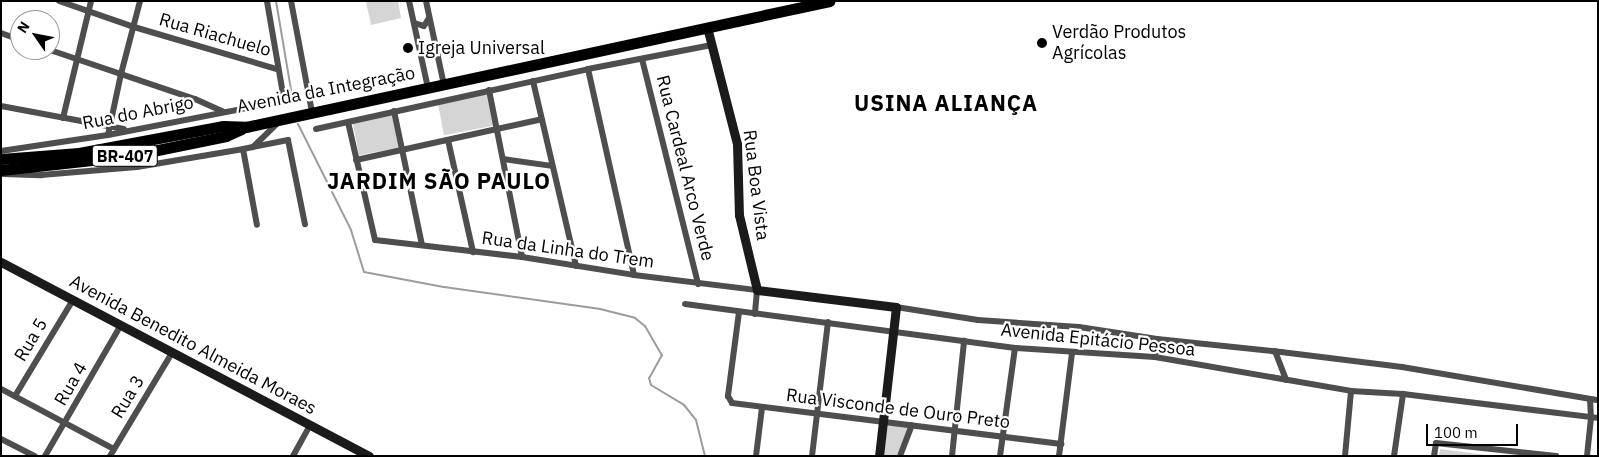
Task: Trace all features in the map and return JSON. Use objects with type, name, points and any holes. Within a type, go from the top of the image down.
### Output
[{"type":"highway","name":"Avenida da Integração","points":[[1,159],[79,153],[224,126],[246,127],[707,26],[830,1]]},
{"type":"highway","name":"BR-407","points":[[1,170],[128,156],[226,136],[246,127]]},
{"type":"street","name":"Rua Riachuelo","points":[[60,1],[134,27],[277,69]]},
{"type":"street","points":[[63,118],[90,1]]},
{"type":"street","points":[[108,135],[108,126],[140,1]]},
{"type":"street","points":[[267,1],[277,69]]},
{"type":"street","points":[[291,1],[312,112]]},
{"type":"street","points":[[409,1],[428,88]]},
{"type":"street","points":[[426,1],[444,84]]},
{"type":"street","points":[[414,23],[424,26],[430,18]]},
{"type":"street","name":"Rua Boa Vista","points":[[707,26],[737,144],[739,215],[757,290]]},
{"type":"street","points":[[316,129],[588,69],[712,45]]},
{"type":"street","points":[[60,53],[195,99],[222,111]]},
{"type":"street","name":"Rua Cardeal Arco Verde","points":[[642,59],[698,284]]},
{"type":"street","name":"Rua do Abrigo","points":[[1,151],[108,135],[222,111],[265,106],[280,101],[283,94],[277,69]]},
{"type":"street","points":[[588,69],[634,275]]},
{"type":"street","points":[[533,82],[576,266]]},
{"type":"street","points":[[489,90],[522,257]]},
{"type":"street","points":[[1,106],[128,130]]},
{"type":"street","points":[[394,112],[422,245]]},
{"type":"street","points":[[253,147],[283,118]]},
{"type":"street","points":[[348,122],[356,160],[542,119]]},
{"type":"street","points":[[1,174],[41,175],[137,167],[288,140],[305,224]]},
{"type":"street","points":[[448,140],[473,252]]},
{"type":"street","points":[[243,149],[257,224]]},
{"type":"street","points":[[503,159],[552,166]]},
{"type":"street","name":"Rua da Linha do Trem","points":[[356,160],[375,240],[522,257],[698,284],[757,290]]},
{"type":"street","name":"Avenida Benedito Almeida Moraes","points":[[1,262],[365,455]]},
{"type":"street","points":[[754,314],[757,290],[896,307],[978,320],[1079,327],[1156,339],[1275,351],[1402,367],[1594,400],[1595,418],[1587,456]]},
{"type":"street","name":"Rua 5","points":[[15,396],[72,300]]},
{"type":"street","name":"Avenida Epitácio Pessoa","points":[[685,304],[1015,348],[1155,357],[1351,391],[1403,394],[1595,418]]},
{"type":"street","points":[[879,456],[895,331],[896,307]]},
{"type":"street","name":"Rua Visconde de Ouro Preto","points":[[739,312],[728,396],[732,403],[1061,444]]},
{"type":"street","points":[[812,456],[828,322]]},
{"type":"street","name":"Rua 4","points":[[45,456],[121,326]]},
{"type":"street","points":[[1155,357],[1156,339]]},
{"type":"street","points":[[952,456],[964,341]]},
{"type":"street","points":[[1000,456],[1015,348]]},
{"type":"street","points":[[1275,351],[1286,380]]},
{"type":"street","name":"Rua 3","points":[[110,456],[172,353]]},
{"type":"street","points":[[1059,456],[1072,353]]},
{"type":"street","points":[[1,389],[114,449]]},
{"type":"street","points":[[1345,456],[1351,391]]},
{"type":"street","points":[[1394,456],[1403,394]]},
{"type":"street","points":[[756,456],[762,408]]},
{"type":"street","points":[[293,456],[310,425]]},
{"type":"street","points":[[900,456],[912,425]]},
{"type":"street","points":[[1,439],[35,456]]},
{"type":"street","points":[[1434,456],[1436,443],[1556,456]]},
{"type":"shaded area","points":[[398,1],[401,18],[371,25],[366,2]]},
{"type":"shaded area","points":[[488,94],[494,125],[444,135],[438,104]]},
{"type":"shaded area","points":[[393,115],[399,147],[359,155],[353,123]]},
{"type":"shaded area","points":[[887,425],[909,427],[898,456],[883,456]]},
{"type":"shaded area","points":[[1440,449],[1494,456],[1439,456]]},
{"type":"waterway","points":[[276,1],[293,102]]},
{"type":"waterway","points":[[298,124],[351,230],[364,272],[444,287],[600,309],[635,318],[645,326],[662,355],[649,378],[651,385],[684,405],[696,420],[705,456]]},
{"type":"place","name":"Verdão Produtos Agrícolas","points":[[1042,43]]},
{"type":"place","name":"Igreja Universal","points":[[408,48]]},
{"type":"district","name":"USINA ALIANÇA","points":[[946,103]]},
{"type":"district","name":"JARDIM SÃO PAULO","points":[[439,181]]}]
